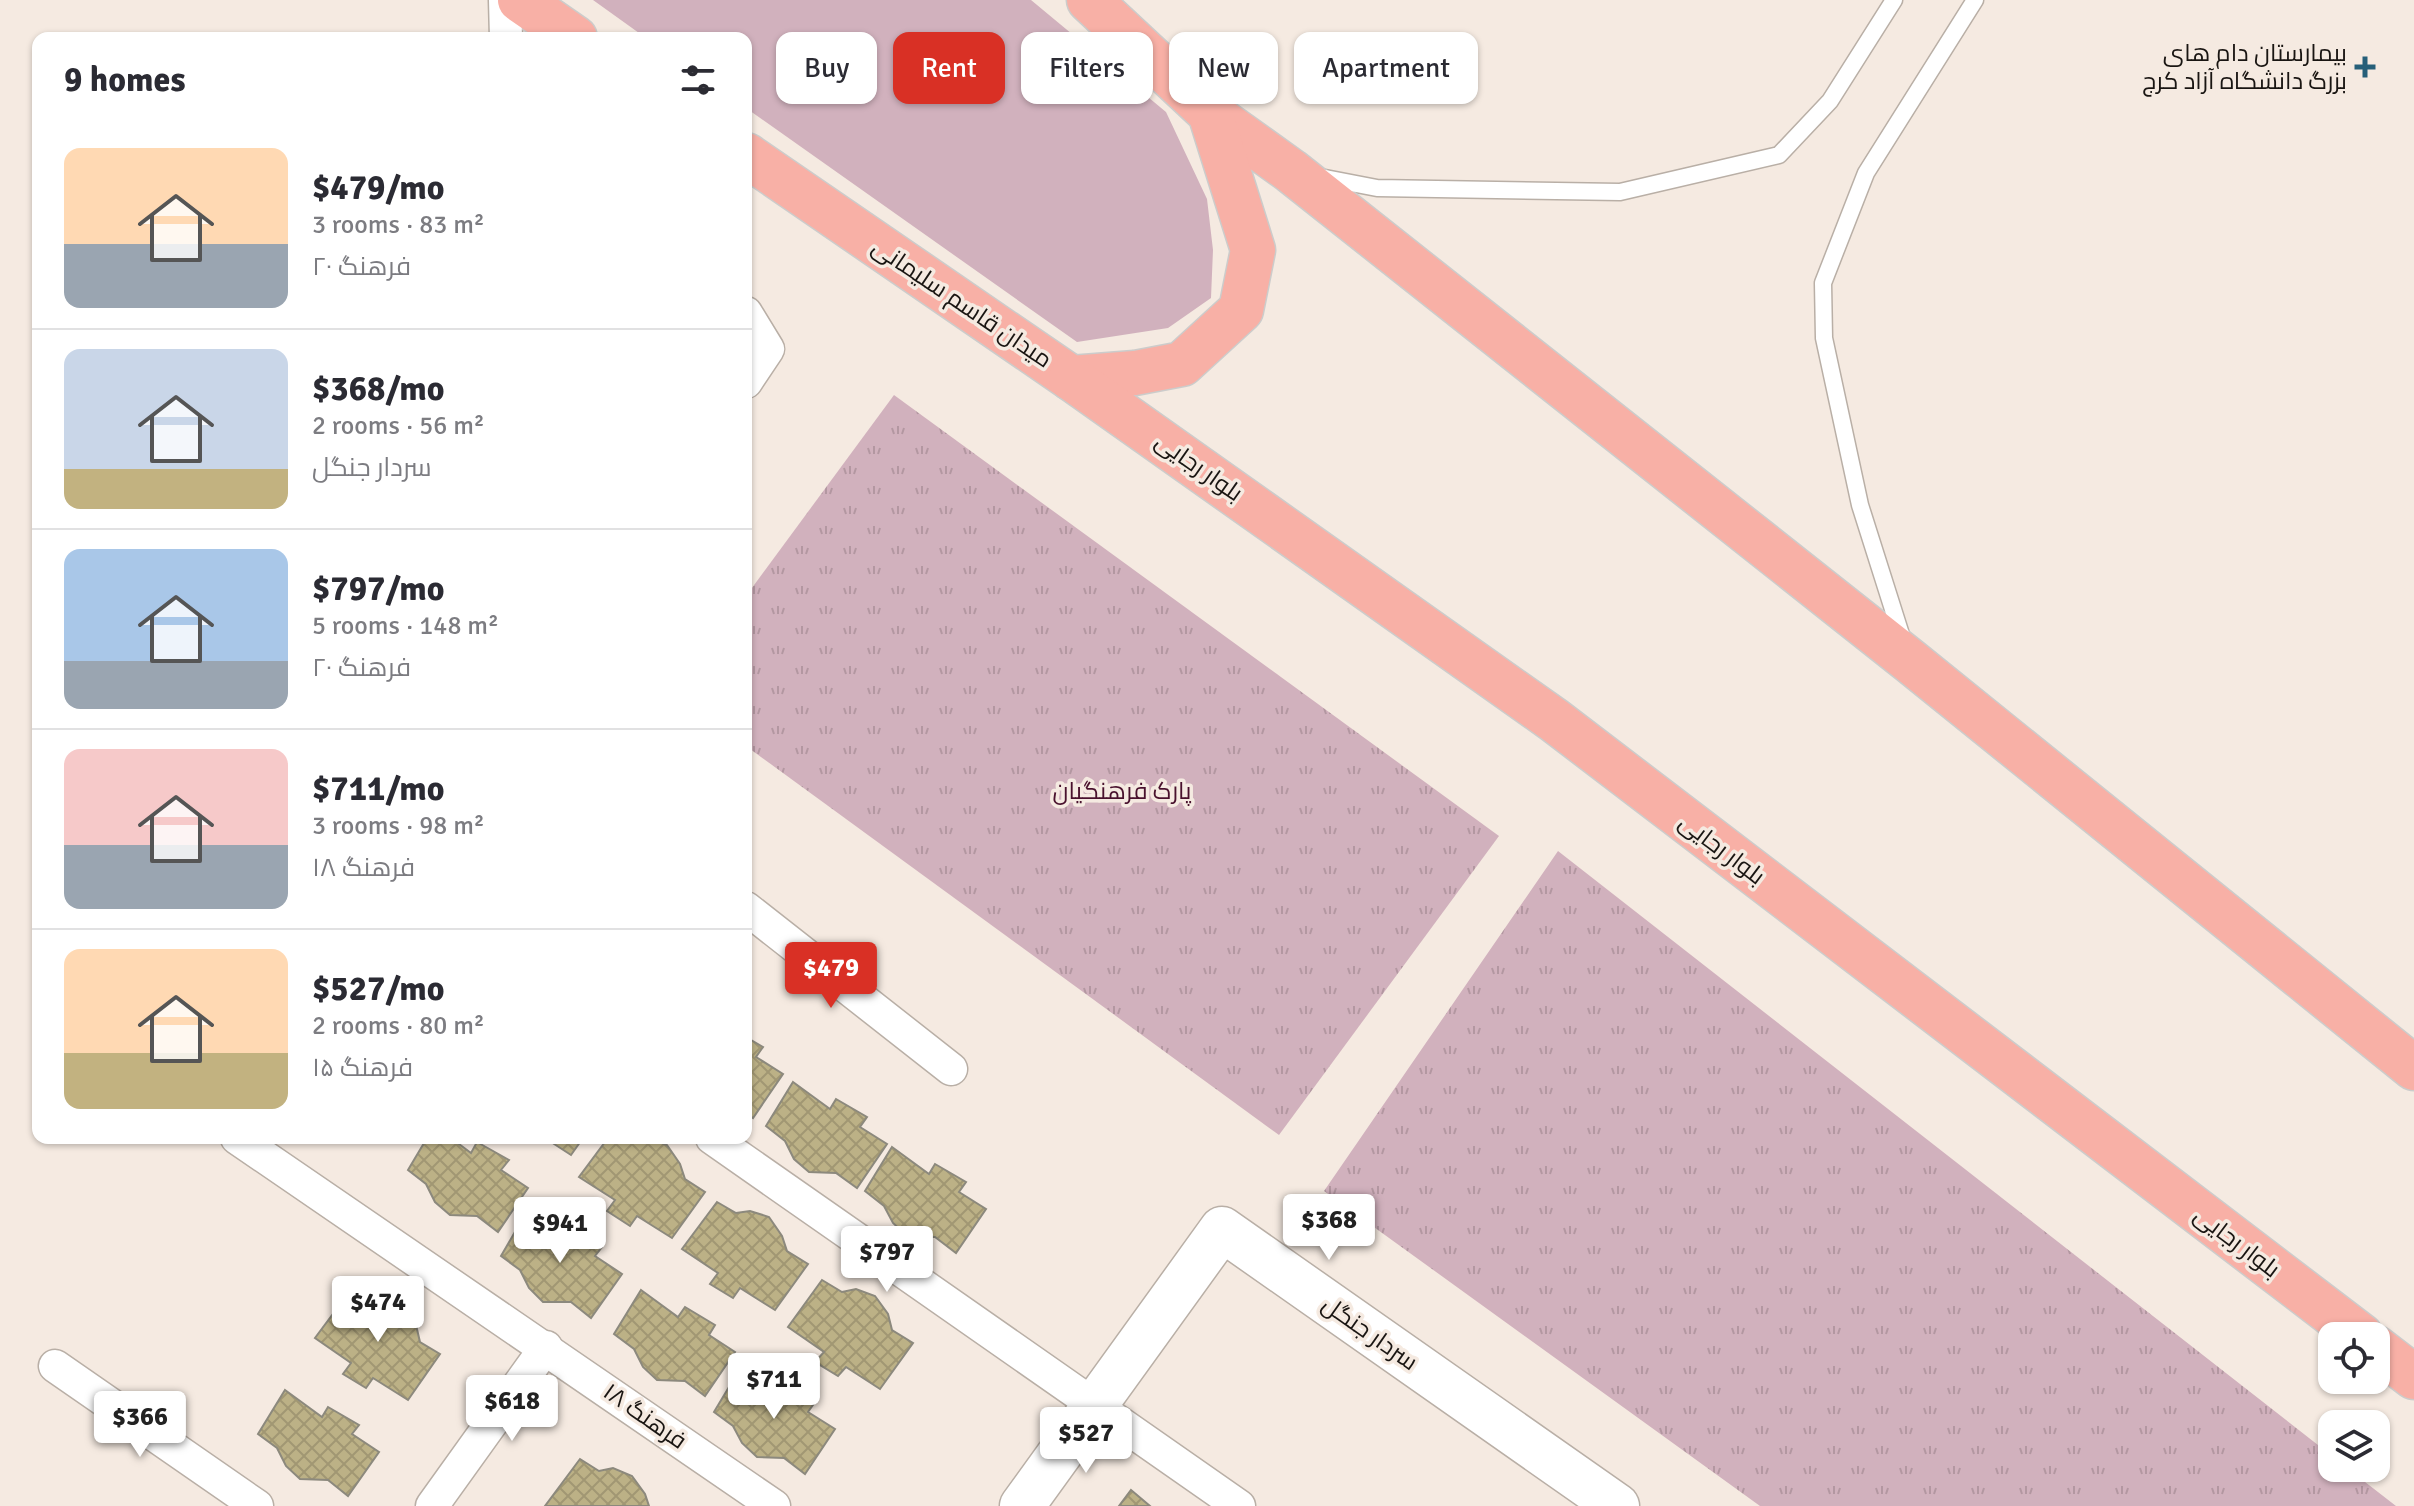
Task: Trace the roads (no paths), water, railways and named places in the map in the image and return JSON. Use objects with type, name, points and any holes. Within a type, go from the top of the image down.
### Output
[{"type":"highway","points":[[520,0],[566,32]]},
{"type":"highway","name":"میدان قاسم سلیمانی","points":[[752,159],[1071,378],[1135,373],[1182,364],[1241,310],[1253,250],[1210,113],[1089,0]]},
{"type":"highway","points":[[1210,113],[1291,171],[1910,661],[2414,1068]]},
{"type":"highway","name":"بلوار رجایی","points":[[1071,378],[1554,720],[2343,1322]]},
{"type":"highway","points":[[2390,1359],[2414,1377]]},
{"type":"street","points":[[505,0],[506,32]]},
{"type":"street","points":[[752,323],[768,349],[752,373]]},
{"type":"street","points":[[752,913],[951,1069]]},
{"type":"street","name":"فرهنگ ۱۸","points":[[246,1144],[774,1506]]},
{"type":"street","points":[[721,1144],[1239,1506]]},
{"type":"street","name":"سردار جنگل","points":[[1094,1405],[1222,1229],[1617,1506]]},
{"type":"street","points":[[432,1506],[546,1347]]},
{"type":"street","points":[[55,1366],[257,1506]]},
{"type":"street","points":[[1022,1506],[1094,1405]]},
{"type":"lane","points":[[1291,171],[1377,188],[1620,192],[1779,155],[1830,101],[1894,0]]},
{"type":"lane","points":[[1910,661],[1860,505],[1824,338],[1823,283],[1866,173],[1975,0]]},
{"type":"place","name":"بیمارستان دام های بزرگ دانشگاه آزاد کرج","points":[[2365,67]]},
{"type":"park label","name":"پارک فرهنگیان","points":[[1122,791]]}]
